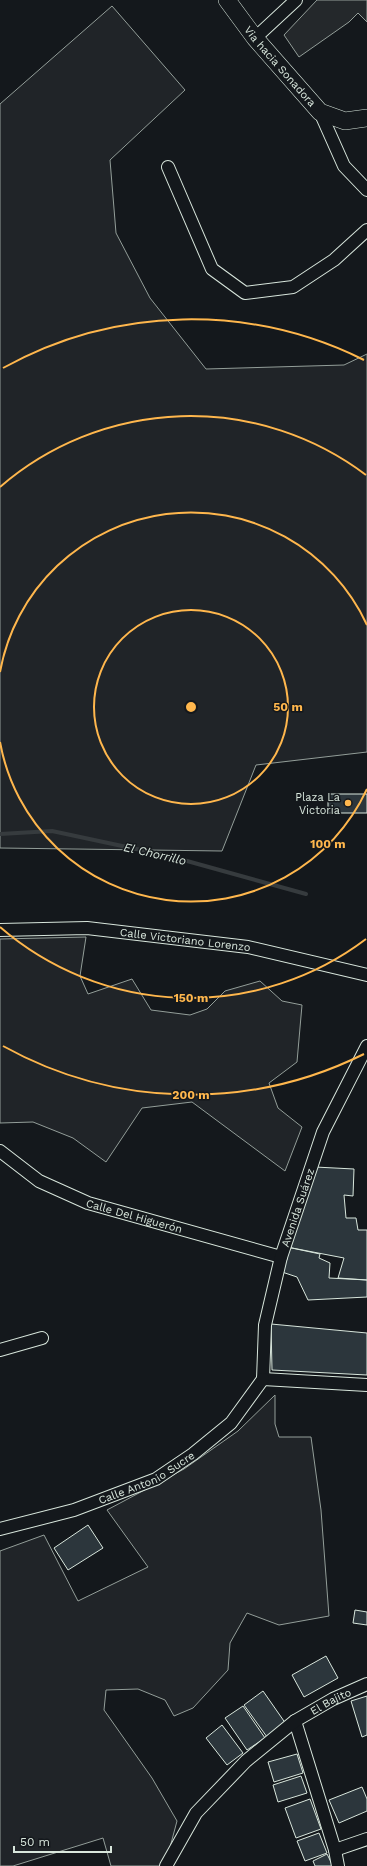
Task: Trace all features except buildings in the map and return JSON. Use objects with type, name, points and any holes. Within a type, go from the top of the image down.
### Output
[{"type":"main road","name":"Via hacia Sonadora","points":[[227,0],[256,38],[320,112],[345,121],[367,118]]},
{"type":"street","points":[[256,38],[296,0]]},
{"type":"street","points":[[320,112],[344,166],[367,190]]},
{"type":"street","points":[[168,167],[212,269],[245,293],[293,287],[334,260],[367,230]]},
{"type":"street","name":"Calle Victoriano Lorenzo","points":[[0,930],[87,928],[248,947],[367,975]]},
{"type":"street","name":"Avenida Suárez","points":[[263,1379],[266,1325],[280,1257],[323,1132],[367,1046]]},
{"type":"street","name":"Calle Del Higuerón","points":[[0,1151],[39,1181],[88,1203],[280,1257]]},
{"type":"street","points":[[0,1350],[42,1338]]},
{"type":"street","points":[[263,1379],[367,1385]]},
{"type":"street","name":"Calle Antonio Sucre","points":[[0,1530],[74,1510],[156,1479],[193,1454],[231,1423],[263,1379]]},
{"type":"street","name":"El Bajito","points":[[166,1866],[196,1813],[246,1761],[296,1721],[333,1699],[367,1684]]},
{"type":"street","points":[[296,1721],[335,1850],[338,1866]]},
{"type":"street","points":[[335,1850],[367,1839]]},
{"type":"shaded area","points":[[317,0],[367,0],[367,22],[358,13],[349,22],[299,57],[284,35]]},
{"type":"shaded area","points":[[112,6],[185,90],[110,160],[116,233],[150,298],[206,369],[344,365],[367,354],[367,752],[256,765],[222,851],[0,848],[0,104]]},
{"type":"shaded area","points":[[86,937],[80,976],[88,994],[132,979],[151,1010],[190,1015],[207,1009],[225,991],[260,981],[282,1001],[302,1005],[297,1062],[269,1083],[278,1108],[302,1127],[285,1171],[192,1102],[142,1108],[106,1162],[73,1138],[33,1122],[0,1123],[0,939]]},
{"type":"shaded area","points":[[275,1395],[275,1424],[279,1437],[311,1437],[321,1510],[329,1616],[279,1625],[247,1613],[230,1643],[228,1670],[193,1708],[174,1716],[165,1700],[138,1689],[106,1690],[104,1710],[152,1778],[177,1821],[165,1866],[111,1866],[103,1838],[13,1866],[0,1866],[0,1551],[44,1535],[78,1601],[148,1567],[107,1510],[184,1469],[238,1431]]},
{"type":"waterway","name":"El Chorrillo","points":[[0,834],[52,831],[169,856],[306,894]]},
{"type":"place","name":"Plaza La Victoria","points":[[348,803]]}]
